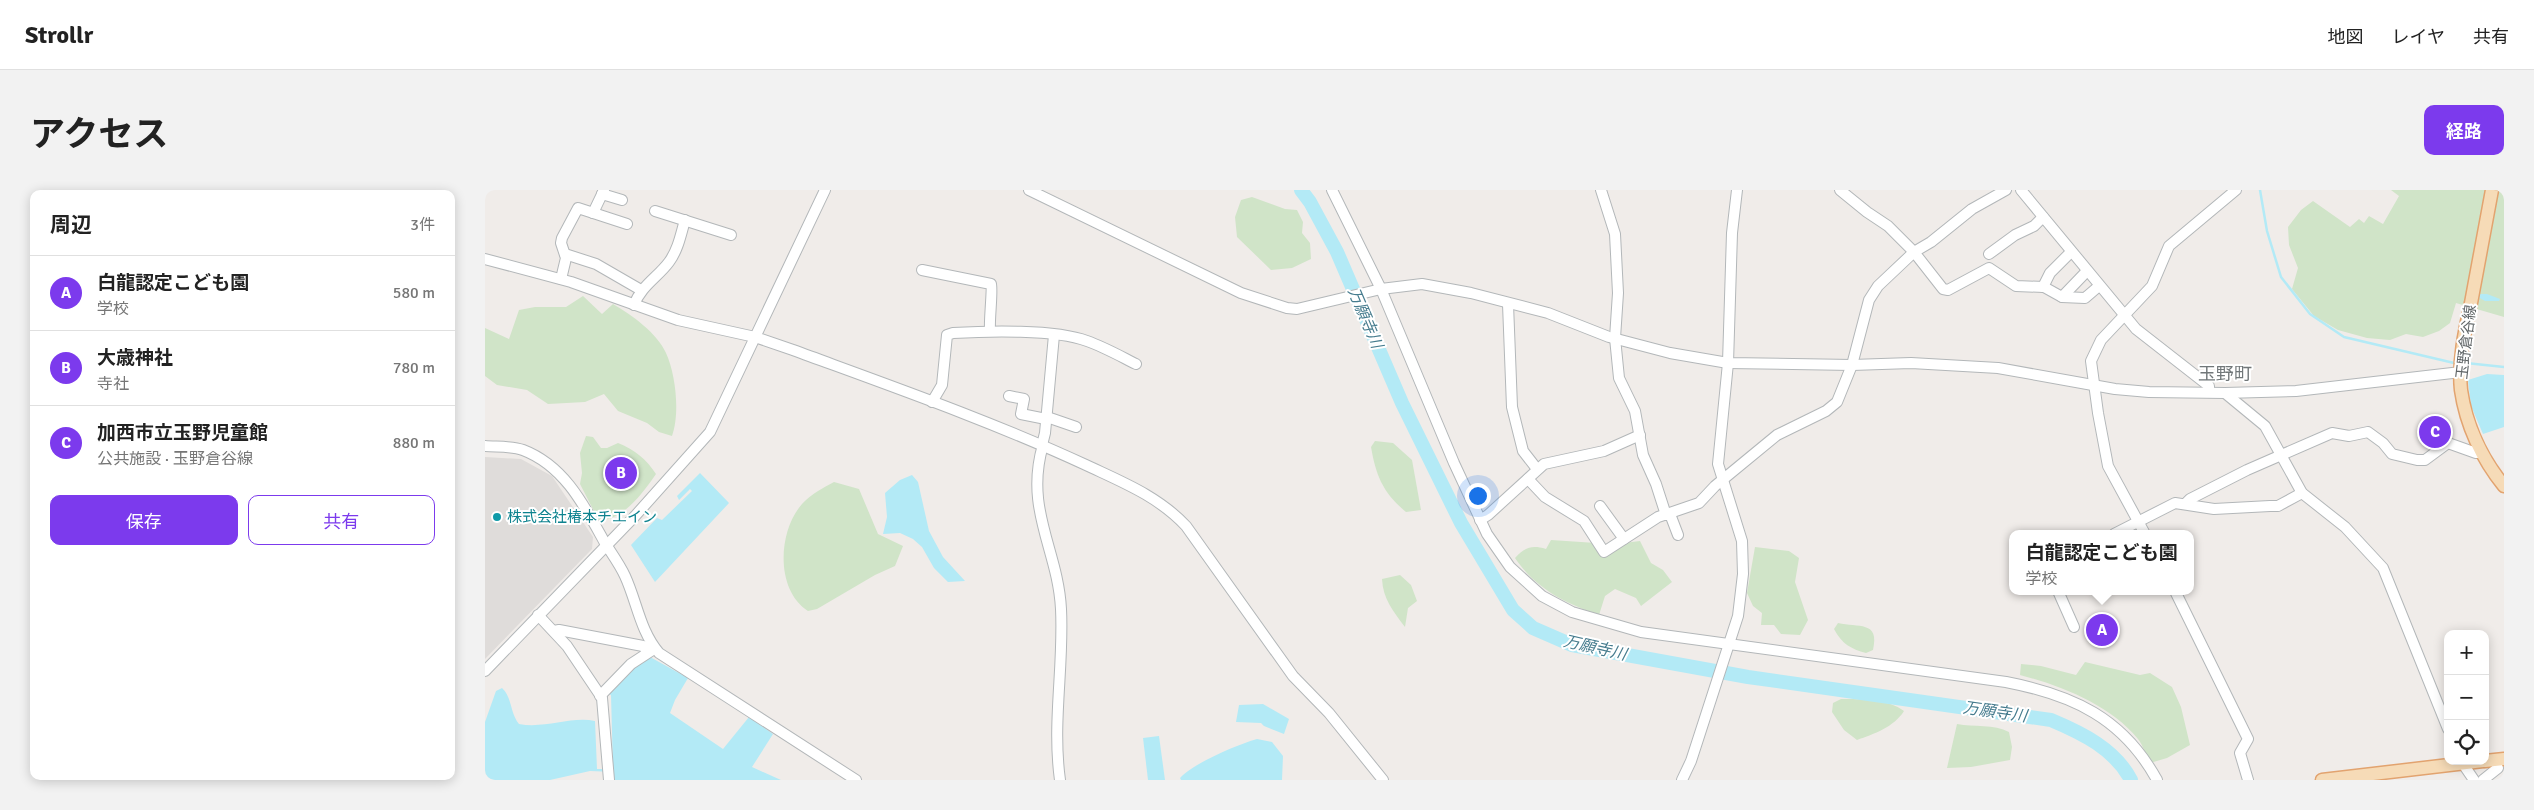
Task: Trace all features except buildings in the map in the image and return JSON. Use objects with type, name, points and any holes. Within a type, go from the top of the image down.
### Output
[{"type":"main road","name":"玉野倉谷線","points":[[2491,190],[2464,337],[2461,390],[2469,421],[2481,452],[2504,486]]},
{"type":"main road","points":[[2322,780],[2444,764]]},
{"type":"street","points":[[485,671],[607,546],[710,432],[825,190]]},
{"type":"street","points":[[1029,190],[1262,301],[1297,309],[1380,289],[1422,284],[1462,291],[1573,321],[1615,338],[1670,354],[1729,363],[1852,365],[1911,363],[1998,368],[2095,385],[2149,392],[2225,393],[2330,388],[2461,372]]},
{"type":"street","points":[[1332,190],[1380,289],[1487,534],[1511,567],[1542,596],[1559,605],[1616,626],[1641,632],[2006,682],[2054,693],[2086,706],[2110,723],[2139,752],[2157,780]]},
{"type":"street","points":[[1601,190],[1616,242],[1618,293],[1615,338],[1619,378],[1635,411],[1643,455],[1678,535]]},
{"type":"street","points":[[1682,780],[1691,762],[1738,616],[1743,574],[1742,541],[1718,464],[1729,363],[1732,233],[1737,190]]},
{"type":"street","points":[[1840,190],[1888,226],[1914,252],[1943,289],[1948,290],[1989,268],[2016,286],[2043,287],[2062,297],[2085,298],[2099,286]]},
{"type":"street","points":[[1528,479],[1551,501],[1584,521],[1604,552],[1658,516],[1668,515],[1699,503],[1715,486],[1724,481],[1777,435],[1827,411],[1837,402],[1852,365],[1869,300],[1889,274],[1914,252],[1931,242],[1972,209],[2006,190]]},
{"type":"street","points":[[2021,190],[2140,333],[2209,386],[2209,392]]},
{"type":"street","points":[[2143,530],[2108,466],[2091,361],[2101,340],[2152,286],[2169,246],[2236,190]]},
{"type":"street","points":[[593,213],[603,192],[622,200]]},
{"type":"street","points":[[627,224],[578,208],[574,212],[561,243],[567,254],[596,264],[641,290]]},
{"type":"street","points":[[655,211],[731,235]]},
{"type":"street","points":[[1989,254],[2015,235],[2034,226],[2043,217]]},
{"type":"street","points":[[634,305],[641,290],[660,273],[671,259],[685,220]]},
{"type":"street","points":[[561,279],[567,254],[575,244]]},
{"type":"street","points":[[2043,287],[2050,273],[2071,252]]},
{"type":"street","points":[[485,259],[561,279],[678,320],[755,337],[1043,445],[1145,493],[1165,505],[1176,515],[1229,584],[1293,676],[1329,713],[1383,780]]},
{"type":"street","points":[[922,270],[991,284],[993,289],[989,318],[991,332]]},
{"type":"street","points":[[2062,297],[2087,271]]},
{"type":"street","points":[[1508,304],[1512,407],[1523,451],[1537,469]]},
{"type":"street","points":[[932,402],[942,385],[947,335],[991,332],[1054,335],[1086,340],[1136,364]]},
{"type":"street","points":[[1054,335],[1043,445],[1036,473],[1038,505],[1061,608],[1057,732],[1060,780]]},
{"type":"street","points":[[2225,393],[2265,426],[2303,492],[2345,527],[2383,568],[2444,720]]},
{"type":"street","points":[[1009,396],[1023,399],[1021,414],[1046,418],[1076,427]]},
{"type":"street","points":[[2185,504],[2186,501],[2211,488],[2332,433],[2349,436],[2368,432],[2383,443],[2388,452],[2401,457],[2425,460],[2448,443],[2476,454],[2481,452]]},
{"type":"street","points":[[1480,520],[1544,464],[1604,451],[1640,435]]},
{"type":"street","points":[[485,446],[522,450],[542,460],[563,476],[583,503],[625,576],[652,650]]},
{"type":"street","points":[[2122,530],[2175,503],[2213,509],[2278,506],[2303,492]]},
{"type":"street","points":[[1600,506],[1624,539]]},
{"type":"street","points":[[2060,595],[2074,627]]},
{"type":"street","points":[[2177,595],[2248,739],[2240,753],[2248,780]]},
{"type":"street","points":[[538,615],[554,631],[601,696],[604,706],[609,780]]},
{"type":"street","points":[[554,631],[559,630],[643,646],[659,653],[817,753],[856,780]]},
{"type":"street","points":[[601,696],[631,664],[652,650]]},
{"type":"street","points":[[2483,780],[2496,764]]},
{"type":"street","points":[[2463,765],[2474,780]]},
{"type":"shaded area","points":[[485,457],[521,459],[552,476],[593,537],[592,549],[485,659]]},
{"type":"green space","points":[[2391,190],[2504,190],[2504,317],[2456,303],[2450,323],[2439,331],[2423,337],[2406,334],[2390,340],[2367,338],[2338,330],[2314,316],[2292,289],[2298,268],[2289,245],[2288,227],[2301,210],[2313,201],[2350,227],[2359,219],[2364,223],[2369,216],[2383,224],[2399,196]]},
{"type":"green space","points":[[1252,197],[1285,209],[1297,210],[1303,222],[1302,233],[1310,243],[1311,259],[1292,268],[1271,270],[1237,237],[1235,217],[1241,200]]},
{"type":"green space","points":[[583,296],[602,314],[613,304],[636,319],[657,338],[666,353],[676,394],[676,417],[672,436],[659,432],[647,423],[618,411],[604,394],[585,402],[548,404],[527,390],[497,385],[485,376],[485,328],[509,339],[519,310],[535,307],[566,307]]},
{"type":"green space","points":[[586,436],[593,437],[601,448],[607,448],[618,443],[629,448],[649,464],[656,474],[624,511],[616,516],[599,521],[580,484],[582,473],[580,453]]},
{"type":"green space","points":[[1375,441],[1393,443],[1412,460],[1421,510],[1406,512],[1386,491],[1378,475],[1373,457],[1371,447]]},
{"type":"green space","points":[[834,482],[859,489],[878,534],[903,546],[895,566],[875,575],[817,609],[808,611],[797,601],[785,575],[785,544],[788,529],[794,515],[802,504],[813,494]]},
{"type":"green space","points":[[1551,540],[1596,543],[1603,557],[1624,543],[1640,541],[1651,563],[1663,570],[1672,582],[1641,606],[1636,598],[1615,589],[1605,596],[1599,615],[1552,594],[1532,578],[1515,558],[1522,551],[1529,548],[1546,549]]},
{"type":"green space","points":[[1755,547],[1789,551],[1799,558],[1795,582],[1808,620],[1800,635],[1781,634],[1774,625],[1761,625],[1762,613],[1753,606],[1747,593]]},
{"type":"green space","points":[[1400,575],[1411,585],[1417,601],[1408,608],[1405,627],[1384,593],[1382,579]]},
{"type":"green space","points":[[1838,623],[1866,627],[1870,630],[1874,640],[1873,650],[1866,653],[1847,645],[1840,639],[1834,629]]},
{"type":"green space","points":[[2085,662],[2140,675],[2150,673],[2172,687],[2181,707],[2190,745],[2167,758],[2150,763],[2138,739],[2114,716],[2068,691],[2020,675],[2021,664],[2041,666],[2076,675]]},
{"type":"green space","points":[[1841,699],[1882,702],[1891,704],[1904,711],[1889,726],[1857,740],[1844,730],[1832,712],[1833,703]]},
{"type":"green space","points":[[1957,724],[2003,729],[2009,732],[2012,747],[2010,760],[1971,767],[1947,768]]},
{"type":"water","points":[[2479,294],[2487,294],[2500,299],[2499,301],[2485,301],[2478,297]]},
{"type":"water","points":[[2487,374],[2504,375],[2504,427],[2483,434],[2471,406],[2468,380]]},
{"type":"water","points":[[700,473],[729,503],[655,582],[631,545],[657,518],[662,520],[692,491],[690,489],[679,500],[677,496]]},
{"type":"water","points":[[912,475],[918,482],[929,531],[943,557],[965,581],[948,582],[934,568],[922,547],[913,539],[900,533],[883,534],[887,517],[885,493],[900,480]]},
{"type":"water","points":[[650,657],[688,678],[670,713],[723,749],[749,717],[773,734],[752,767],[781,780],[614,780],[614,772],[590,771],[550,780],[485,780],[485,722],[496,691],[502,688],[508,696],[519,724],[538,725],[577,720],[595,721],[597,769],[613,769],[611,695],[607,693],[623,675]]},
{"type":"water","points":[[1263,704],[1289,719],[1284,734],[1261,723],[1236,722],[1239,705]]},
{"type":"water","points":[[1159,736],[1165,780],[1148,780],[1143,738]]},
{"type":"water","points":[[1257,739],[1272,742],[1283,756],[1282,780],[1181,780],[1180,778],[1186,772],[1195,766],[1227,750]]},
{"type":"waterway","name":"万願寺川","points":[[1301,190],[1310,202],[1337,252],[1402,403],[1461,523],[1513,610],[1533,628],[1572,645],[1748,677],[2051,720],[2097,743],[2116,759],[2131,780]]},
{"type":"waterway","points":[[2260,190],[2267,231],[2281,277],[2310,314],[2344,337],[2454,363]]},
{"type":"waterway","points":[[2466,363],[2504,367]]},
{"type":"place","name":"加西市立玉野児童館","points":[[2435,432]]},
{"type":"place","name":"大歳神社","points":[[621,473]]},
{"type":"place","name":"株式会社椿本チエイン","points":[[497,517]]},
{"type":"place","name":"白龍認定こども園","points":[[2102,630]]},
{"type":"district","name":"玉野町","points":[[2225,374]]}]
